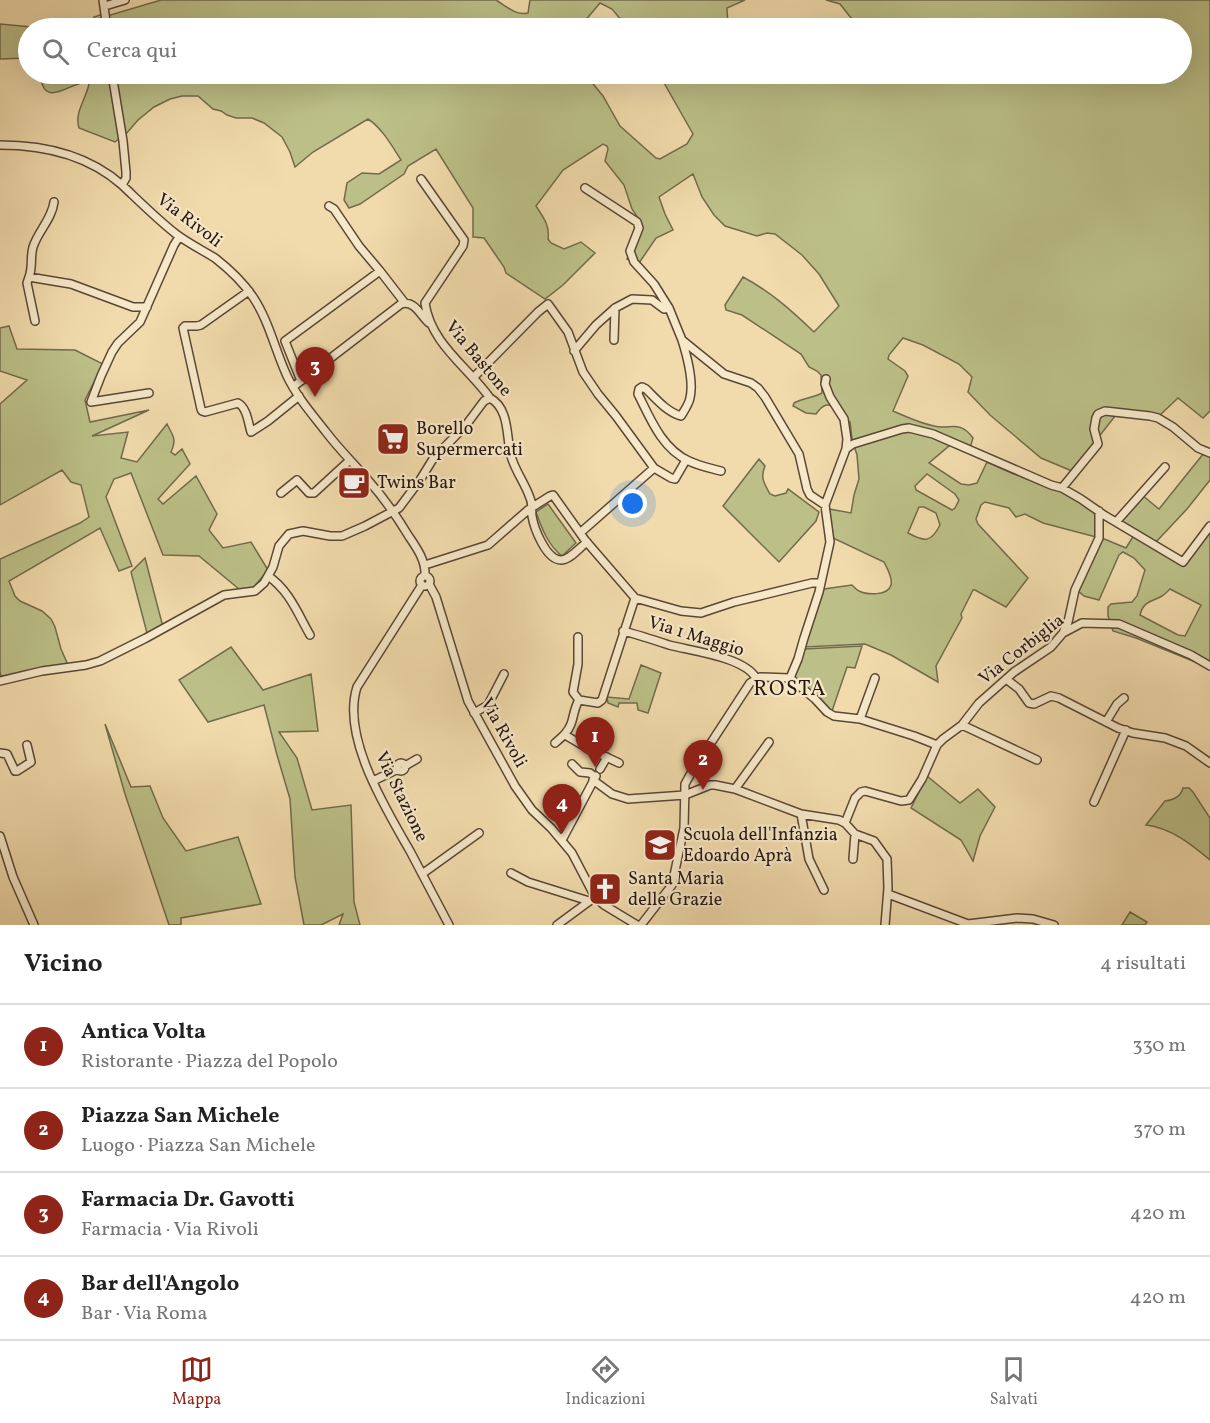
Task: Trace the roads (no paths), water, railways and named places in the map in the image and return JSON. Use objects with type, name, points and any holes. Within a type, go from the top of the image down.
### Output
[{"type":"street","points":[[106,18],[104,3],[125,0]]},
{"type":"street","points":[[114,84],[126,172],[122,185]]},
{"type":"street","name":"Via Rivoli","points":[[0,145],[33,147],[63,153],[93,165],[122,185],[179,237],[222,264],[249,291],[267,324],[293,387],[330,438],[393,511],[415,545],[424,565],[425,576]]},
{"type":"street","name":"Via Bastone","points":[[421,179],[464,240],[464,246],[425,303],[431,325],[442,343],[498,405],[505,418],[511,457],[530,496],[533,521],[546,550],[554,557],[565,560],[587,542]]},
{"type":"street","points":[[585,188],[638,222],[639,228],[630,251],[634,262],[654,284],[669,308],[686,355],[690,399],[681,416],[663,406],[646,389],[642,387],[638,394],[666,444],[686,460],[721,471]]},
{"type":"street","points":[[35,321],[27,283],[31,272],[34,245],[53,211],[54,202]]},
{"type":"street","points":[[330,206],[404,302]]},
{"type":"street","points":[[149,393],[91,402],[112,352],[118,343],[141,322],[179,237]]},
{"type":"street","points":[[301,381],[285,341],[380,271]]},
{"type":"street","points":[[29,277],[71,284],[133,307],[147,307]]},
{"type":"street","points":[[249,291],[201,325],[183,328],[202,411],[241,404],[252,432],[299,396]]},
{"type":"street","points":[[574,351],[596,325],[615,308],[632,299],[652,300],[664,309],[669,308]]},
{"type":"street","points":[[293,387],[404,302],[411,303],[431,325]]},
{"type":"street","points":[[473,378],[548,304],[568,332],[583,372],[654,468],[675,479],[686,460]]},
{"type":"street","points":[[614,340],[615,308]]},
{"type":"street","points":[[682,340],[724,374],[751,383],[758,388],[799,454],[810,495],[825,506]]},
{"type":"street","points":[[790,678],[821,584],[830,542],[825,506],[846,449],[844,419],[830,397],[825,384],[826,379]]},
{"type":"street","points":[[0,681],[100,661],[224,595],[255,591],[264,583],[273,567],[279,546],[290,534],[303,531],[342,536],[400,506],[433,459],[466,425],[484,401],[490,398]]},
{"type":"street","points":[[1062,489],[1098,444],[1094,429],[1096,418],[1098,414],[1105,411],[1150,416],[1166,422],[1198,448],[1210,453]]},
{"type":"street","points":[[846,449],[853,444],[902,429],[909,428],[933,434],[1062,489],[1183,562],[1210,526]]},
{"type":"street","points":[[281,493],[297,480],[309,493],[314,493],[350,460]]},
{"type":"street","points":[[1116,522],[1165,467]]},
{"type":"street","points":[[580,533],[654,468]]},
{"type":"street","points":[[424,565],[485,547],[531,507],[553,495],[587,542],[635,598],[681,611],[701,613],[734,602],[812,583],[821,584]]},
{"type":"street","points":[[1063,633],[1075,591],[1099,538],[1099,511]]},
{"type":"street","points":[[268,576],[286,592],[310,635]]},
{"type":"street","name":"Via Stazione","points":[[425,576],[420,579],[420,582],[425,585],[357,687],[354,707],[357,735],[378,794],[449,925]]},
{"type":"street","name":"Via Rivoli","points":[[425,585],[435,597],[465,693],[504,767],[528,805],[562,840],[577,862],[592,899],[639,925]]},
{"type":"street","points":[[578,701],[598,703],[602,700],[635,598]]},
{"type":"street","name":"Via Corbiglia","points":[[845,823],[855,798],[861,792],[865,791],[901,801],[909,800],[922,779],[937,745],[962,725],[979,703],[1006,679],[1051,646],[1063,633],[1082,623],[1119,624],[1191,655],[1210,666]]},
{"type":"street","name":"Via 1 Maggio","points":[[623,630],[669,645],[739,663],[752,672],[756,678]]},
{"type":"street","points":[[555,743],[565,735],[578,701],[573,692],[578,664],[578,637]]},
{"type":"street","points":[[474,713],[488,705],[504,674]]},
{"type":"street","points":[[639,925],[672,885],[684,828],[685,784],[743,692],[756,678],[766,676],[790,678],[834,716],[860,719],[937,745]]},
{"type":"street","points":[[860,719],[875,678]]},
{"type":"street","points":[[1006,679],[1029,703],[1034,704],[1051,696],[1059,698],[1126,730],[1165,738],[1186,746],[1210,763]]},
{"type":"street","points":[[1106,722],[1117,704],[1124,698]]},
{"type":"street","points":[[962,725],[1037,760]]},
{"type":"street","points":[[1094,802],[1126,730]]},
{"type":"street","points":[[565,735],[619,763]]},
{"type":"street","points":[[735,789],[769,742]]},
{"type":"street","points":[[0,753],[7,754],[17,771],[32,762],[27,745]]},
{"type":"street","points":[[562,840],[607,758]]},
{"type":"street","points":[[373,781],[417,759]]},
{"type":"street","points":[[572,764],[580,772],[596,775],[612,794],[628,799],[685,795],[715,784],[735,789],[801,814],[845,823],[855,834],[874,841],[887,859],[888,894],[885,925]]},
{"type":"street","points":[[801,814],[809,859],[824,890]]},
{"type":"street","points":[[422,874],[479,832]]},
{"type":"street","points":[[853,859],[855,834]]},
{"type":"street","points":[[0,836],[3,858],[34,925]]},
{"type":"street","points":[[511,873],[528,882],[592,899]]},
{"type":"street","points":[[888,894],[968,925],[1017,918],[1033,919],[1054,925]]},
{"type":"street","points":[[556,925],[592,899]]},
{"type":"place","name":"Farmacia Dr. Gavotti","points":[[315,397]]},
{"type":"place","name":"Borello Supermercati","points":[[393,439]]},
{"type":"place","name":"Twins Bar","points":[[354,483]]},
{"type":"place","name":"Antica Volta","points":[[595,767]]},
{"type":"place","name":"Piazza San Michele","points":[[703,790]]},
{"type":"place","name":"Bar dell'Angolo","points":[[562,834]]},
{"type":"place","name":"Scuola dell'Infanzia Edoardo Aprà","points":[[660,845]]},
{"type":"place","name":"Santa Maria delle Grazie","points":[[605,889]]},
{"type":"district","name":"ROSTA","points":[[790,689]]}]
